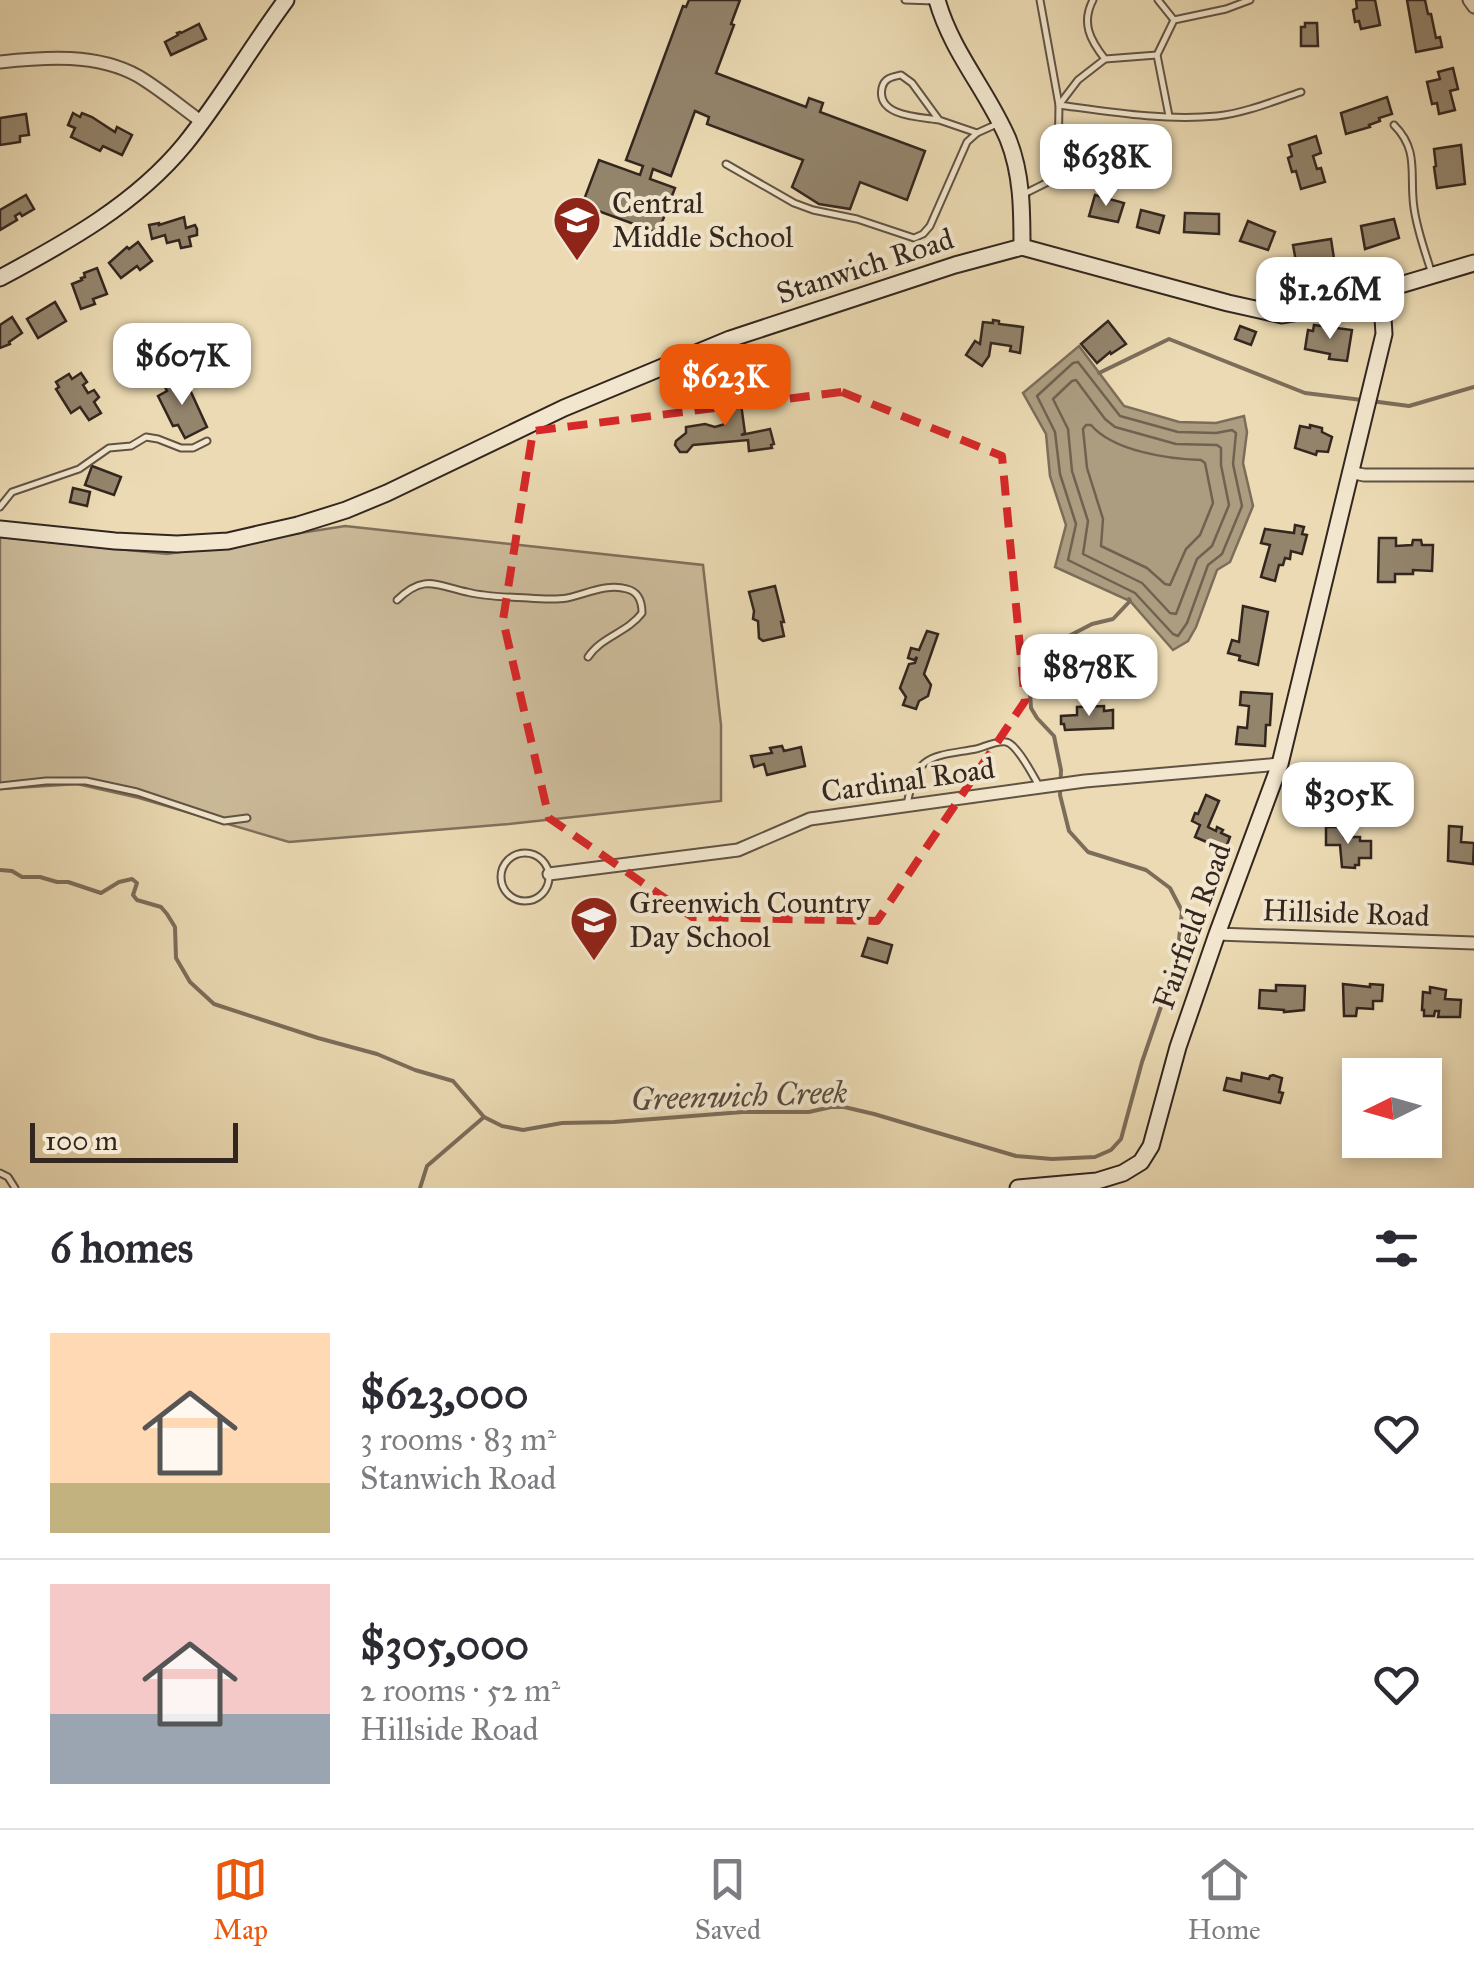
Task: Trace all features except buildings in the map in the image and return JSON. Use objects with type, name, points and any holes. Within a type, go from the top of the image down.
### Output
[{"type":"street","points":[[0,278],[124,202],[172,158],[202,122],[286,0]]},
{"type":"street","points":[[1470,0],[1474,7]]},
{"type":"street","points":[[938,1],[956,48],[1010,143],[1022,196],[1022,247]]},
{"type":"street","points":[[0,62],[57,58],[122,68],[202,122]]},
{"type":"street","name":"Stanwich Road","points":[[0,528],[178,544],[228,540],[298,525],[387,493],[564,408],[718,344],[955,265],[1022,247],[1273,314],[1301,313],[1474,263]]},
{"type":"street","name":"Fairfield Road","points":[[1018,1188],[1122,1174],[1141,1162],[1152,1146],[1178,1047],[1280,764],[1376,367],[1384,326],[1378,291]]},
{"type":"street","points":[[1350,472],[1474,475]]},
{"type":"street","name":"Cardinal Road","points":[[549,874],[738,850],[810,819],[1061,784],[1280,764]]},
{"type":"street","name":"Hillside Road","points":[[1216,934],[1474,943]]},
{"type":"lane","points":[[905,0],[938,1]]},
{"type":"lane","points":[[1022,196],[1048,182],[1058,160],[1060,105],[1040,0]]},
{"type":"lane","points":[[1094,0],[1086,25],[1091,41],[1105,60]]},
{"type":"lane","points":[[1158,0],[1174,20]]},
{"type":"lane","points":[[1174,20],[1250,0]]},
{"type":"lane","points":[[1169,117],[1157,55],[1174,20]]},
{"type":"lane","points":[[1060,105],[1078,80],[1105,60],[1157,55]]},
{"type":"lane","points":[[939,120],[901,75],[885,82],[881,91],[888,108],[976,133]]},
{"type":"lane","points":[[1060,105],[1169,117],[1219,116],[1301,92]]},
{"type":"lane","points":[[726,164],[794,204],[858,219],[914,238],[930,226],[967,142],[976,133],[1000,122]]},
{"type":"lane","points":[[1394,124],[1412,155],[1415,214],[1432,274]]},
{"type":"lane","points":[[0,507],[12,492],[79,469],[110,448],[131,446],[146,437],[181,448],[193,448],[207,441]]},
{"type":"lane","points":[[397,600],[409,588],[435,582],[465,592],[529,598],[559,599],[598,588],[626,588],[635,592],[641,600],[642,613],[627,628],[595,646],[588,657]]},
{"type":"lane","points":[[907,805],[918,768],[930,757],[1001,742],[1016,748],[1040,787]]},
{"type":"lane","points":[[0,786],[86,781],[137,792],[224,821],[247,818]]},
{"type":"lane","points":[[520,853],[542,860],[549,874],[540,895],[526,900],[506,891],[502,876],[507,862],[520,853]]},
{"type":"lane","points":[[0,1174],[8,1177],[14,1188]]},
{"type":"highlighted area","points":[[842,392],[1002,456],[1025,701],[877,921],[692,917],[549,818],[503,620],[533,431]]},
{"type":"shaded area","points":[[345,526],[703,565],[721,725],[721,801],[289,842],[77,784],[0,789],[0,537],[167,554]]},
{"type":"water","points":[[1079,346],[1124,406],[1179,422],[1216,423],[1244,416],[1247,432],[1243,463],[1253,506],[1230,562],[1217,570],[1196,627],[1188,641],[1173,650],[1130,601],[1055,567],[1066,525],[1050,476],[1046,434],[1023,393]]},
{"type":"waterway","name":"Greenwich Creek","points":[[1099,373],[1169,339],[1305,393],[1362,400]]},
{"type":"waterway","name":"Greenwich Creek","points":[[1371,401],[1409,406],[1474,387]]},
{"type":"waterway","name":"Greenwich Creek","points":[[0,870],[22,877],[68,882],[101,893],[132,879],[137,883],[133,895],[137,900],[161,907],[167,914],[175,927],[176,958],[190,982],[214,1004],[453,1081],[484,1117],[502,1126],[523,1130],[562,1123],[809,1112],[844,1107],[1016,1156],[1095,1157],[1111,1150],[1121,1139],[1177,960],[1182,911],[1170,888],[1146,870],[1088,852],[1069,831],[1060,795],[1061,770],[1054,736],[1031,708],[1030,692],[1052,652],[1067,637],[1113,619],[1129,599]]},
{"type":"waterway","points":[[420,1188],[427,1166],[484,1117]]},
{"type":"place","name":"Central Middle School","points":[[577,262]]},
{"type":"place","name":"Greenwich Country Day School","points":[[594,962]]}]
